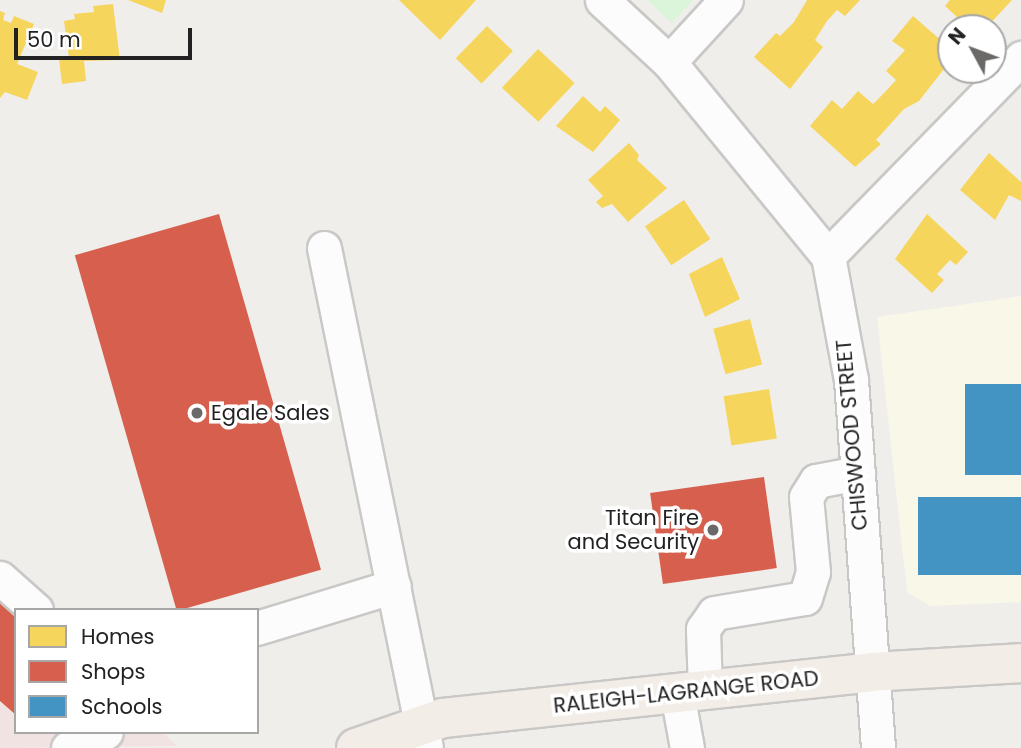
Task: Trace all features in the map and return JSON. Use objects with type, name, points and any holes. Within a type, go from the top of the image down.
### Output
[{"type":"main road","name":"RALEIGH-LAGRANGE ROAD","points":[[356,748],[424,737],[443,718],[871,672],[1021,663]]},
{"type":"street","name":"CHISWOOD STREET","points":[[601,0],[669,62],[828,256],[851,380],[878,748]]},
{"type":"street","points":[[669,62],[726,0]]},
{"type":"street","points":[[828,256],[1021,58]]},
{"type":"street","points":[[324,248],[424,737]]},
{"type":"street","points":[[687,748],[691,691],[703,629],[714,613],[805,598],[813,572],[806,497],[816,481],[858,473]]},
{"type":"street","points":[[0,578],[34,608]]},
{"type":"street","points":[[259,627],[394,586]]},
{"type":"street","points":[[68,748],[101,734]]},
{"type":"shaded area","points":[[1021,296],[1021,602],[930,606],[907,592],[877,317]]},
{"type":"shaded area","points":[[0,583],[15,608],[14,734],[164,734],[177,746],[0,748]]},
{"type":"green space","points":[[647,0],[693,0],[672,23]]},
{"type":"building: Homes","points":[[128,0],[166,0],[162,13]]},
{"type":"building: Homes","points":[[399,0],[476,0],[440,40]]},
{"type":"building: Homes","points":[[807,0],[860,0],[845,16],[837,10],[827,21],[815,40],[823,47],[790,89],[754,57],[776,33],[780,36],[794,22]]},
{"type":"building: Homes","points":[[950,0],[1012,0],[999,14],[954,14],[945,6]]},
{"type":"building: Homes","points":[[113,4],[120,60],[84,61],[86,81],[62,84],[59,59],[69,58],[64,21],[75,19],[74,14],[94,12],[93,6]]},
{"type":"building: Homes","points":[[0,11],[5,13],[3,20],[11,23],[14,16],[34,24],[17,64],[38,72],[27,100],[5,92],[0,98]]},
{"type":"building: Homes","points":[[913,16],[937,37],[937,78],[919,101],[904,109],[876,140],[881,144],[855,167],[810,126],[832,100],[842,109],[858,91],[873,104],[885,92],[896,80],[886,71],[905,50],[892,41]]},
{"type":"building: Homes","points":[[487,26],[513,51],[482,83],[456,58]]},
{"type":"building: Homes","points":[[538,49],[575,83],[538,122],[502,88]]},
{"type":"building: Homes","points":[[583,96],[600,112],[605,106],[620,120],[593,152],[556,126]]},
{"type":"building: Homes","points":[[629,143],[639,155],[637,160],[667,188],[628,222],[612,204],[602,208],[596,202],[603,196],[588,180]]},
{"type":"building: Homes","points":[[989,153],[1021,182],[1021,201],[1009,195],[995,220],[960,190]]},
{"type":"building: Homes","points":[[684,200],[710,239],[671,265],[645,226]]},
{"type":"building: Homes","points":[[927,214],[968,252],[956,265],[950,260],[937,274],[944,280],[932,293],[895,259]]},
{"type":"building: Homes","points":[[722,257],[740,299],[705,317],[689,274]]},
{"type":"building: Homes","points":[[750,319],[762,364],[725,374],[713,329]]},
{"type":"building: Homes","points":[[769,389],[777,438],[731,446],[724,396]]},
{"type":"building: Shops","name":"Egale Sales","points":[[219,214],[321,570],[187,608],[176,608],[75,255]]},
{"type":"building: Shops","name":"Titan Fire and Security","points":[[764,477],[777,568],[663,584],[650,493]]},
{"type":"building: Shops","points":[[0,600],[14,612],[14,713],[0,701]]},
{"type":"building: Schools","points":[[965,384],[1021,384],[1021,475],[965,475]]},
{"type":"building: Schools","points":[[918,497],[1021,497],[1021,575],[918,575]]},
{"type":"place","name":"Egale Sales","points":[[197,413]]},
{"type":"place","name":"Titan Fire and Security","points":[[713,530]]}]
